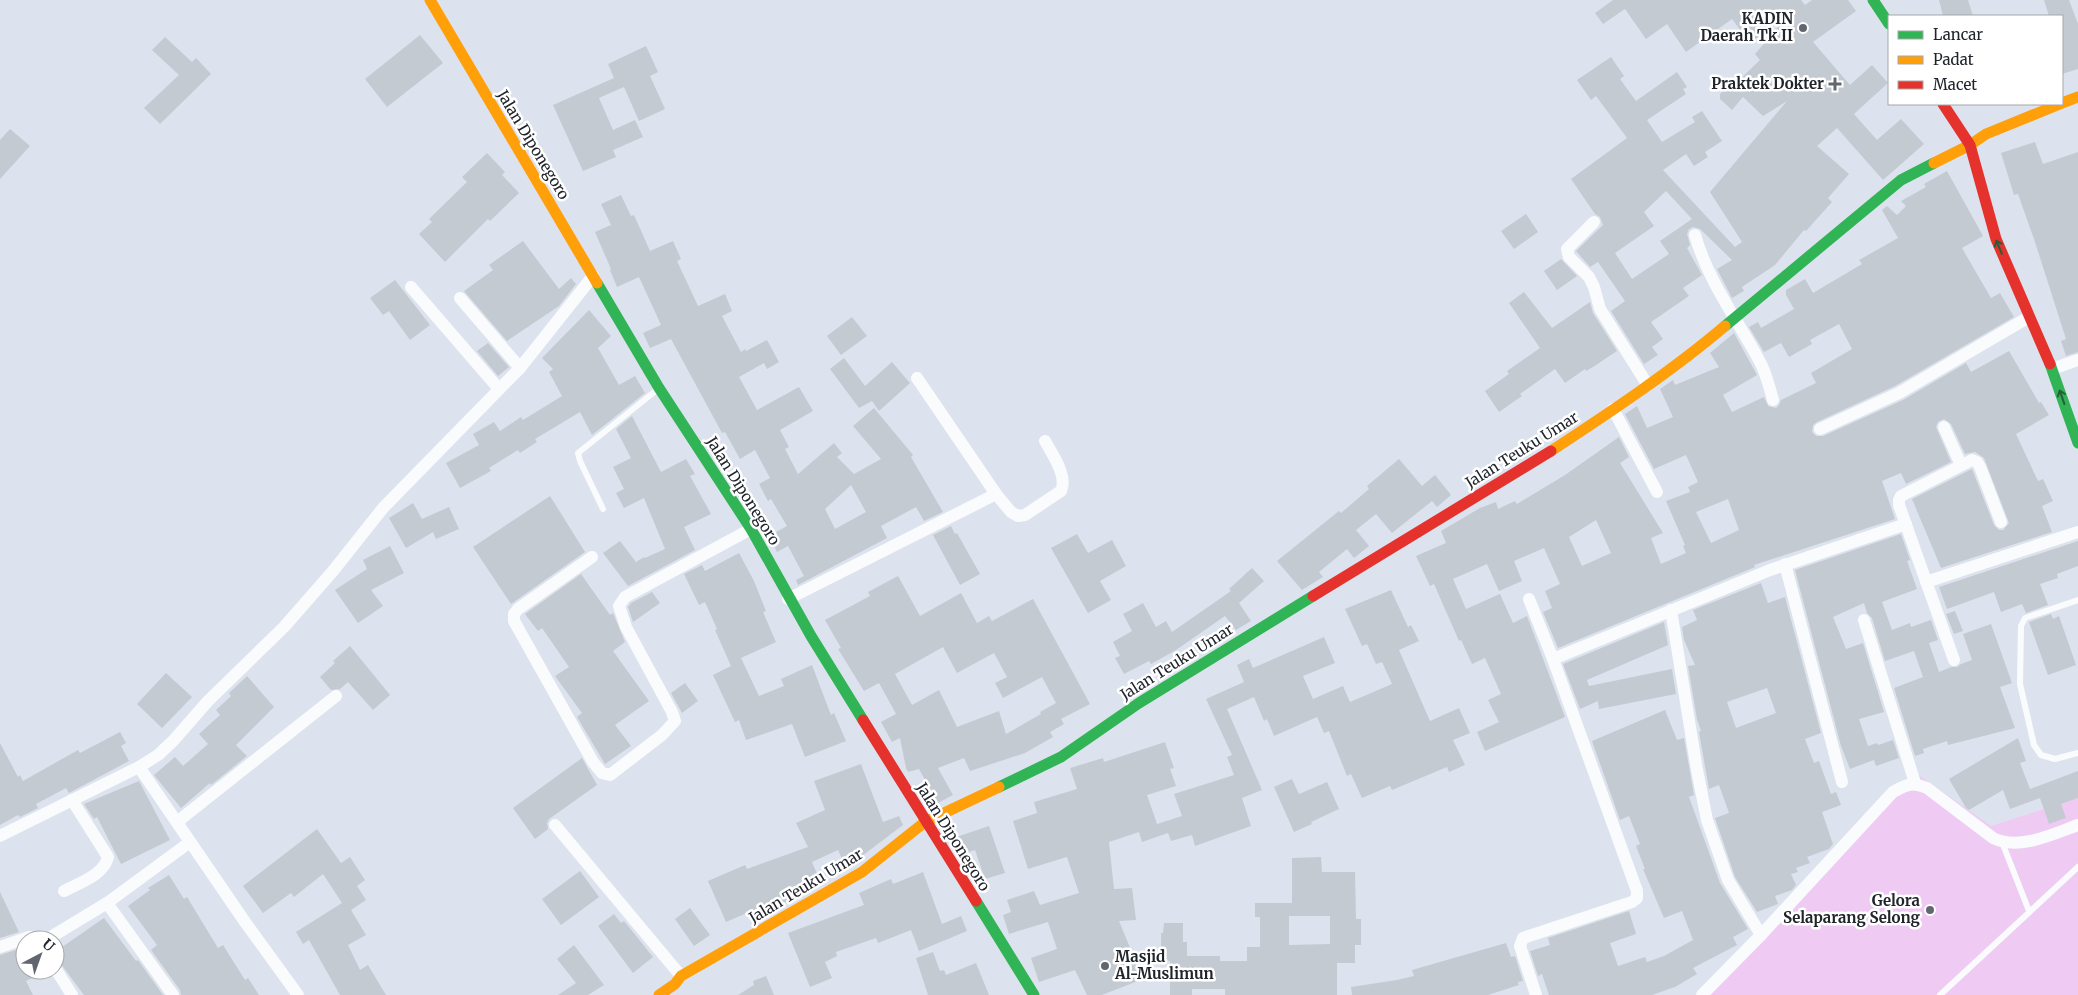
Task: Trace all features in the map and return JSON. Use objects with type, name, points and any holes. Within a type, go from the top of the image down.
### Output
[{"type":"street","name":"Jalan Diponegoro","points":[[430,0],[659,388],[751,529],[788,598],[925,822],[1034,995]]},
{"type":"street","points":[[1873,0],[1888,22]]},
{"type":"street","name":"Jalan Teuku Umar","points":[[2063,103],[2078,97]]},
{"type":"street","points":[[1944,105],[1970,145],[1996,240],[2052,369],[2078,443]]},
{"type":"street","name":"Jalan Teuku Umar","points":[[658,995],[675,984],[681,976],[862,872],[925,822],[1061,757],[1139,704],[1232,645],[1544,456],[1706,342],[1901,180],[1970,145],[1986,134],[2058,105]]},
{"type":"street","points":[[1594,222],[1567,249],[1568,257],[1589,277],[1600,309],[1647,384]]},
{"type":"street","points":[[1696,236],[1701,256],[1734,319],[1759,360],[1774,400]]},
{"type":"street","points":[[0,836],[139,767],[158,755],[173,741],[208,701],[284,626],[333,571],[383,508],[520,368],[593,276]]},
{"type":"street","points":[[411,287],[499,389]]},
{"type":"street","points":[[460,298],[520,368]]},
{"type":"street","points":[[1820,429],[1898,392],[2029,318]]},
{"type":"street","points":[[2052,369],[2078,360]]},
{"type":"street","points":[[917,378],[996,494],[1011,512],[1018,516],[1025,515],[1061,491],[1064,484],[1045,441]]},
{"type":"street","points":[[1613,409],[1657,492]]},
{"type":"street","points":[[1944,427],[1961,465]]},
{"type":"street","points":[[1954,660],[1899,506],[1899,500],[1901,496],[1972,460],[1977,462],[2001,522]]},
{"type":"street","points":[[788,598],[996,494]]},
{"type":"street","points":[[1552,659],[1785,564],[1906,524]]},
{"type":"street","points":[[592,557],[518,609],[514,614],[514,621],[593,762],[602,773],[610,775],[662,735],[674,721],[672,712],[626,626],[619,606],[625,597],[751,529]]},
{"type":"street","points":[[1926,582],[2078,532]]},
{"type":"street","points":[[1785,564],[1842,782]]},
{"type":"street","points":[[1529,599],[1638,895],[1628,904],[1523,938],[1521,942],[1522,951],[1536,995]]},
{"type":"street","points":[[1671,610],[1696,770],[1707,820],[1728,880],[1761,935]]},
{"type":"street","points":[[1864,620],[1915,783]]},
{"type":"street","points":[[177,822],[336,696]]},
{"type":"street","points":[[139,767],[298,995]]},
{"type":"street","points":[[1702,995],[1761,935],[1893,792],[1915,783],[1927,788],[1993,838],[2002,842],[2027,841],[2078,824]]},
{"type":"street","points":[[64,891],[101,870],[106,865],[108,857],[72,800]]},
{"type":"street","points":[[556,825],[681,976]]},
{"type":"street","points":[[63,930],[108,903],[190,842]]},
{"type":"street","points":[[108,903],[173,995]]},
{"type":"street","points":[[0,947],[15,942]]},
{"type":"street","points":[[63,980],[72,995]]},
{"type":"lane","points":[[603,509],[580,461],[578,452],[659,388]]},
{"type":"lane","points":[[2078,600],[2025,618],[2021,626],[2020,684],[2034,745],[2041,755],[2055,759],[2078,753]]},
{"type":"lane","points":[[2002,842],[2029,911]]},
{"type":"lane","points":[[1940,995],[2078,867]]},
{"type":"shaded area","name":"Gelora Selaparang Selong","points":[[1916,773],[1991,826],[2078,798],[2078,995],[1698,995]]},
{"type":"building","points":[[1613,0],[1801,0],[1805,5],[1812,0],[1848,0],[1856,11],[1813,42],[1850,85],[1872,65],[1888,83],[1854,114],[1877,140],[1901,119],[1924,144],[1883,180],[1837,128],[1817,146],[1849,174],[1828,198],[1832,202],[1806,231],[1804,230],[1775,265],[1742,287],[1744,291],[1732,298],[1717,269],[1732,260],[1700,229],[1693,227],[1689,229],[1687,234],[1690,245],[1687,248],[1702,275],[1683,288],[1689,296],[1651,322],[1663,339],[1652,347],[1658,355],[1644,364],[1611,311],[1625,301],[1598,262],[1590,267],[1576,251],[1603,225],[1600,217],[1595,214],[1571,179],[1627,138],[1596,96],[1591,100],[1577,80],[1611,57],[1624,76],[1620,79],[1636,101],[1677,72],[1687,87],[1683,89],[1686,94],[1647,120],[1662,142],[1695,122],[1692,117],[1702,111],[1722,141],[1705,152],[1708,157],[1694,166],[1686,154],[1663,170],[1735,247],[1742,242],[1710,192],[1787,101],[1763,116],[1743,97],[1732,110],[1720,99],[1720,94],[1729,84],[1732,87],[1760,60],[1755,54],[1779,26],[1777,24],[1750,43],[1732,19],[1686,52],[1667,24],[1646,39],[1625,9],[1603,24],[1595,13]],"holes":[[[1666,191],[1692,219],[1660,241],[1669,254],[1632,279],[1615,253],[1654,226],[1644,212]]]},
{"type":"building","points":[[1939,0],[1968,0],[1973,15],[1943,15]]},
{"type":"building","points":[[2044,0],[2069,0],[2078,24],[2078,69],[2063,74],[2063,15],[2049,15]]},
{"type":"building","points":[[420,35],[443,63],[387,107],[365,79]]},
{"type":"building","points":[[165,37],[192,62],[196,58],[211,74],[160,124],[144,108],[179,75],[152,50]]},
{"type":"building","points":[[646,46],[658,72],[650,76],[665,109],[639,121],[624,87],[599,98],[613,130],[635,120],[643,137],[613,150],[616,157],[583,171],[553,105],[614,78],[608,64]]},
{"type":"building","points":[[10,129],[30,146],[0,179],[0,140]]},
{"type":"building","points":[[2035,142],[2043,164],[2078,152],[2078,352],[2066,356],[2061,341],[2066,339],[2035,242],[2018,194],[2014,195],[2001,153]]},
{"type":"building","points":[[487,153],[505,172],[502,175],[519,193],[490,221],[488,219],[445,262],[419,234],[432,222],[429,219],[467,182],[462,177]]},
{"type":"building","points":[[1947,171],[1983,236],[1962,248],[1991,298],[2000,293],[2014,317],[1895,386],[1817,422],[1813,425],[1812,432],[1816,436],[1823,436],[1903,400],[1966,363],[1971,372],[2009,351],[2039,403],[2041,402],[2049,415],[2016,434],[2038,481],[2043,479],[2053,501],[2042,506],[2052,532],[1941,568],[1912,499],[1972,469],[1994,525],[1999,530],[2003,530],[2009,523],[1984,458],[1975,452],[1965,454],[1951,424],[1944,419],[1938,422],[1936,427],[1951,462],[1906,484],[1901,473],[1882,481],[1895,519],[1754,565],[1755,567],[1558,648],[1543,612],[1552,608],[1545,591],[1560,584],[1544,548],[1514,561],[1522,581],[1499,591],[1487,564],[1453,579],[1466,609],[1500,594],[1513,623],[1527,616],[1565,717],[1485,751],[1477,732],[1499,722],[1488,700],[1501,694],[1485,658],[1472,664],[1461,640],[1459,641],[1434,584],[1430,586],[1416,556],[1446,543],[1441,531],[1480,508],[1496,502],[1498,509],[1515,501],[1517,504],[1565,475],[1619,437],[1629,457],[1620,463],[1663,533],[1651,538],[1661,564],[1686,553],[1683,546],[1685,545],[1666,501],[1690,492],[1688,487],[1698,482],[1686,455],[1654,469],[1625,414],[1637,406],[1647,428],[1673,417],[1660,389],[1673,380],[1675,385],[1719,367],[1710,353],[1734,333],[1757,375],[1723,395],[1732,412],[1764,397],[1768,406],[1776,408],[1781,400],[1816,383],[1811,373],[1852,349],[1839,324],[1810,340],[1812,344],[1789,357],[1781,343],[1764,352],[1749,327],[1758,322],[1761,328],[1794,309],[1786,295],[1786,290],[1805,279],[1813,293],[1862,264],[1859,260],[1898,238],[1882,210],[1887,206],[1897,215],[1906,206],[1901,201],[1926,187],[1924,184]],"holes":[[[1728,499],[1739,530],[1711,543],[1696,512]],[[1596,520],[1611,553],[1582,566],[1569,537]]]},
{"type":"building","points":[[621,195],[631,216],[634,215],[650,251],[673,241],[681,259],[677,261],[698,306],[725,294],[732,311],[722,316],[741,352],[767,340],[779,362],[767,369],[764,363],[739,377],[757,410],[799,387],[813,411],[780,430],[789,447],[785,449],[798,474],[834,443],[842,453],[837,457],[854,474],[881,459],[853,426],[874,408],[913,455],[911,457],[943,512],[924,521],[916,507],[881,526],[887,538],[798,585],[796,580],[804,576],[788,546],[777,552],[769,536],[787,526],[771,499],[768,501],[759,484],[770,478],[755,450],[740,459],[725,432],[722,433],[671,339],[650,348],[643,333],[661,325],[639,277],[617,287],[595,232],[611,225],[601,204]],"holes":[[[851,485],[866,512],[835,529],[825,509]]]},
{"type":"building","points":[[1526,214],[1538,232],[1514,249],[1501,231]]},
{"type":"building","points":[[523,241],[559,289],[571,278],[576,284],[559,306],[507,341],[464,291],[493,270],[489,265]]},
{"type":"building","points":[[1561,259],[1577,276],[1557,290],[1544,271]]},
{"type":"building","points":[[395,280],[430,325],[410,340],[389,311],[383,315],[370,298]]},
{"type":"building","points":[[1524,292],[1552,328],[1590,302],[1593,313],[1617,351],[1565,383],[1555,369],[1499,412],[1485,391],[1509,374],[1507,371],[1540,348],[1509,303]]},
{"type":"building","points":[[589,310],[611,336],[598,348],[619,385],[635,376],[645,393],[592,435],[580,412],[535,439],[537,442],[520,453],[518,450],[489,468],[491,471],[460,488],[446,463],[479,445],[473,434],[494,422],[500,431],[521,417],[523,420],[562,396],[549,372],[553,369],[542,358]]},
{"type":"building","points":[[852,317],[867,336],[841,355],[827,336]]},
{"type":"building","points":[[488,343],[509,367],[498,376],[477,351]]},
{"type":"building","points":[[844,358],[865,386],[892,362],[910,383],[879,411],[872,401],[859,408],[830,369]]},
{"type":"building","points":[[632,416],[661,472],[686,459],[695,474],[690,476],[711,514],[684,527],[695,550],[628,586],[603,553],[620,541],[636,562],[665,549],[644,498],[624,508],[616,493],[624,489],[613,467],[631,458],[616,429]]},
{"type":"building","points":[[1399,459],[1422,486],[1435,475],[1451,495],[1437,507],[1432,501],[1392,533],[1376,514],[1356,530],[1369,546],[1354,558],[1347,549],[1319,572],[1323,577],[1302,590],[1277,561],[1339,511],[1341,513],[1369,489],[1367,486]]},
{"type":"building","points":[[550,496],[585,552],[511,604],[473,547]]},
{"type":"building","points":[[413,503],[422,519],[449,507],[459,529],[436,539],[433,532],[406,548],[389,518]]},
{"type":"building","points":[[951,526],[955,534],[957,533],[980,574],[960,585],[933,535]]},
{"type":"building","points":[[1077,534],[1088,553],[1112,540],[1126,566],[1100,581],[1111,600],[1088,613],[1051,548]]},
{"type":"building","points":[[1901,534],[1910,560],[1907,561],[1917,589],[1882,602],[1892,630],[1910,623],[1911,627],[1931,620],[1938,640],[1929,643],[1939,672],[1972,660],[1963,634],[1991,624],[2012,683],[2000,687],[2015,728],[1948,745],[1947,741],[1923,749],[1924,753],[1915,756],[1894,688],[1923,677],[1914,651],[1885,661],[1872,618],[1867,613],[1864,603],[1833,617],[1846,649],[1863,643],[1884,712],[1859,719],[1868,746],[1893,740],[1899,758],[1876,766],[1874,760],[1850,769],[1841,746],[1795,570]]},
{"type":"building","points":[[2078,541],[2078,566],[2057,574],[2058,578],[2040,584],[2048,605],[2026,613],[2022,604],[2001,612],[1994,592],[1947,609],[1939,587]]},
{"type":"building","points":[[390,546],[404,573],[371,590],[383,606],[358,623],[335,590],[367,569],[363,560]]},
{"type":"building","points":[[739,553],[754,581],[766,611],[763,612],[776,642],[741,658],[759,696],[784,686],[781,679],[812,665],[831,715],[834,713],[846,741],[805,757],[792,724],[746,740],[739,720],[735,722],[713,675],[731,666],[705,602],[699,605],[684,574],[702,565],[705,571]]},
{"type":"building","points":[[1252,568],[1264,581],[1239,603],[1251,621],[1236,630],[1225,616],[1176,650],[1151,664],[1149,661],[1124,674],[1115,658],[1120,656],[1113,642],[1132,631],[1123,614],[1143,603],[1156,627],[1166,621],[1172,632],[1231,591],[1229,589]]},
{"type":"building","points":[[581,574],[610,615],[613,613],[625,642],[613,651],[649,701],[615,725],[631,746],[605,764],[577,717],[582,713],[555,676],[569,667],[542,628],[538,631],[525,614]]},
{"type":"building","points":[[898,576],[920,616],[961,593],[977,623],[989,616],[992,621],[1033,599],[1090,704],[1061,719],[1064,724],[1050,732],[1053,737],[1025,753],[970,771],[964,758],[938,768],[953,795],[938,803],[919,769],[908,772],[900,738],[892,742],[881,722],[896,714],[879,683],[864,691],[838,649],[841,648],[825,620],[870,596],[868,592]],"holes":[[[943,647],[957,673],[994,653],[1007,677],[995,683],[1003,698],[1042,677],[1056,703],[1006,734],[999,711],[957,727],[939,690],[912,705],[895,674]]]},
{"type":"building","points":[[1761,583],[1768,603],[1785,597],[1821,733],[1805,739],[1814,763],[1819,761],[1831,794],[1836,792],[1841,805],[1822,812],[1833,844],[1829,849],[1807,857],[1810,863],[1796,868],[1798,872],[1791,874],[1796,885],[1792,890],[1775,896],[1778,904],[1757,912],[1735,877],[1715,818],[1729,813],[1719,785],[1709,789],[1699,732],[1701,731],[1697,719],[1688,666],[1695,665],[1684,640],[1682,627],[1697,620],[1693,610]],"holes":[[[1767,688],[1776,713],[1736,728],[1727,702]]]},
{"type":"building","points":[[1391,590],[1408,627],[1411,625],[1419,641],[1399,650],[1430,721],[1459,708],[1470,733],[1453,740],[1465,765],[1449,772],[1447,767],[1392,790],[1390,786],[1362,798],[1351,774],[1347,776],[1329,731],[1324,733],[1317,717],[1274,736],[1267,719],[1264,721],[1254,697],[1227,709],[1262,790],[1242,798],[1251,826],[1195,846],[1192,835],[1171,841],[1168,833],[1142,842],[1139,832],[1109,842],[1114,889],[1132,888],[1136,920],[1119,921],[1143,979],[1102,995],[1087,995],[1075,970],[1039,982],[1031,958],[1057,949],[1048,922],[1009,934],[1003,915],[1011,912],[1007,900],[1034,891],[1040,905],[1079,893],[1067,857],[1028,869],[1013,821],[1037,813],[1034,802],[1077,789],[1070,768],[1103,758],[1104,762],[1165,742],[1174,768],[1170,769],[1176,786],[1147,795],[1157,824],[1182,816],[1174,794],[1234,775],[1227,757],[1232,755],[1206,699],[1244,682],[1237,665],[1249,659],[1253,668],[1324,637],[1335,663],[1303,676],[1313,699],[1343,686],[1350,702],[1392,684],[1382,662],[1376,664],[1367,644],[1362,646],[1345,609]]},
{"type":"building","points":[[652,592],[660,603],[633,622],[628,607],[631,603]]},
{"type":"building","points":[[1955,611],[1963,631],[1954,634],[1946,614]]},
{"type":"building","points":[[2051,614],[2053,619],[2059,616],[2076,665],[2048,675],[2029,622]]},
{"type":"building","points":[[1664,622],[1668,645],[1587,680],[1589,686],[1672,669],[1676,694],[1599,709],[1598,701],[1580,709],[1563,664]]},
{"type":"building","points":[[350,646],[390,695],[373,710],[348,682],[340,689],[331,690],[320,677],[335,663],[333,661]]},
{"type":"building","points":[[166,673],[192,697],[162,728],[137,704]]},
{"type":"building","points":[[247,676],[274,707],[236,745],[247,756],[211,785],[210,783],[181,808],[154,775],[175,757],[183,766],[208,744],[199,734],[220,715],[216,710],[231,696],[229,693]]},
{"type":"building","points":[[685,683],[698,701],[682,713],[671,693]]},
{"type":"building","points":[[1665,710],[1677,740],[1684,738],[1694,795],[1689,797],[1720,883],[1748,929],[1733,937],[1737,945],[1693,968],[1697,974],[1675,987],[1652,995],[1549,995],[1542,974],[1538,976],[1530,951],[1550,945],[1548,938],[1629,911],[1636,934],[1610,943],[1618,966],[1645,957],[1647,962],[1664,956],[1693,940],[1682,911],[1664,918],[1643,869],[1645,869],[1636,846],[1640,844],[1629,816],[1620,820],[1592,741]]},
{"type":"building","points":[[120,732],[126,743],[121,746],[129,761],[69,793],[66,788],[36,804],[38,808],[20,817],[18,815],[0,825],[0,743],[18,777],[20,775],[23,781],[78,750],[80,753]]},
{"type":"building","points":[[2018,738],[2026,761],[2020,763],[2030,789],[2078,771],[2078,798],[2061,804],[2066,818],[2049,824],[2040,798],[2010,809],[2003,790],[1969,810],[1966,808],[1949,779]]},
{"type":"building","points":[[582,758],[597,785],[549,819],[547,823],[548,829],[535,839],[513,808]]},
{"type":"building","points":[[861,764],[883,822],[899,816],[903,825],[846,868],[838,850],[812,862],[821,883],[799,892],[800,895],[770,909],[768,904],[726,922],[708,881],[745,865],[747,869],[808,847],[796,823],[825,810],[814,781]]},
{"type":"building","points":[[1292,779],[1299,794],[1327,782],[1339,809],[1294,832],[1274,787]]},
{"type":"building","points":[[139,781],[170,840],[121,864],[97,817],[94,819],[84,804]]},
{"type":"building","points":[[989,826],[1005,873],[985,879],[975,850],[962,854],[956,837]]},
{"type":"building","points":[[317,829],[341,863],[350,857],[365,880],[357,886],[366,900],[351,910],[366,935],[348,945],[360,970],[368,965],[386,995],[340,995],[309,940],[303,944],[296,932],[342,903],[323,874],[294,897],[291,893],[263,913],[243,886]]},
{"type":"building","points":[[1321,857],[1322,872],[1355,872],[1356,919],[1361,919],[1361,945],[1355,945],[1355,963],[1337,963],[1337,995],[1225,995],[1225,989],[1192,989],[1192,995],[1170,995],[1170,961],[1161,961],[1161,933],[1163,933],[1164,923],[1183,923],[1183,942],[1187,942],[1187,956],[1220,956],[1220,961],[1247,961],[1247,947],[1260,947],[1260,917],[1255,917],[1255,903],[1292,903],[1292,858]],"holes":[[[1289,916],[1330,916],[1330,944],[1289,945]]]},
{"type":"building","points":[[580,871],[599,897],[561,925],[542,899]]},
{"type":"building","points":[[923,872],[942,924],[961,916],[967,931],[919,951],[911,930],[878,943],[876,938],[836,952],[837,956],[825,962],[832,978],[810,987],[788,933],[864,905],[859,893],[891,879],[893,884]]},
{"type":"building","points":[[169,875],[184,899],[187,897],[218,948],[223,945],[245,980],[248,978],[259,995],[181,995],[180,990],[151,950],[157,945],[128,906],[150,890],[148,888]]},
{"type":"building","points":[[0,892],[18,930],[15,930],[15,933],[0,938]]},
{"type":"building","points":[[690,908],[710,935],[694,946],[675,919]]},
{"type":"building","points":[[614,914],[621,923],[624,921],[653,957],[633,973],[598,926]]},
{"type":"building","points":[[104,918],[163,995],[84,995],[65,969],[65,945]]},
{"type":"building","points":[[1506,943],[1511,957],[1515,956],[1523,981],[1518,982],[1519,985],[1488,995],[1352,995],[1351,987],[1414,976],[1412,970]]},
{"type":"building","points":[[574,945],[604,985],[588,995],[558,995],[576,983],[557,959]]},
{"type":"building","points":[[15,950],[15,980],[28,980],[26,981],[33,995],[0,995],[0,955]]},
{"type":"building","points":[[933,952],[940,971],[944,970],[946,975],[976,963],[989,995],[928,995],[916,958]]},
{"type":"building","points":[[766,976],[774,995],[738,995],[754,985],[753,981]]},
{"type":"traffic: fast","points":[[1873,0],[1888,22]]},
{"type":"traffic: fast","points":[[1725,326],[1901,180],[1934,163]]},
{"type":"traffic: fast","points":[[597,283],[659,388],[751,529],[811,636],[863,720]]},
{"type":"traffic: fast","points":[[2050,364],[2078,443]]},
{"type":"traffic: fast","points":[[999,787],[1061,757],[1139,703],[1313,596]]},
{"type":"traffic: fast","points":[[976,901],[1034,995]]},
{"type":"traffic: slow","points":[[430,0],[597,283]]},
{"type":"traffic: slow","points":[[2063,103],[2078,97]]},
{"type":"traffic: slow","points":[[1934,163],[1970,145],[1986,134],[2058,105]]},
{"type":"traffic: slow","points":[[1551,451],[1618,407],[1725,326]]},
{"type":"traffic: slow","points":[[659,995],[675,984],[681,976],[862,872],[925,822],[999,787]]},
{"type":"traffic: jam","points":[[1944,105],[1970,145],[1996,239],[2050,364]]},
{"type":"traffic: jam","points":[[1313,596],[1551,451]]},
{"type":"traffic: jam","points":[[863,720],[976,901]]},
{"type":"place","name":"KADIN Daerah Tk II","points":[[1803,28]]},
{"type":"place","name":"Praktek Dokter","points":[[1835,84]]},
{"type":"place","name":"Gelora Selaparang Selong","points":[[1930,910]]},
{"type":"place","name":"Masjid Al-Muslimun","points":[[1105,966]]}]
